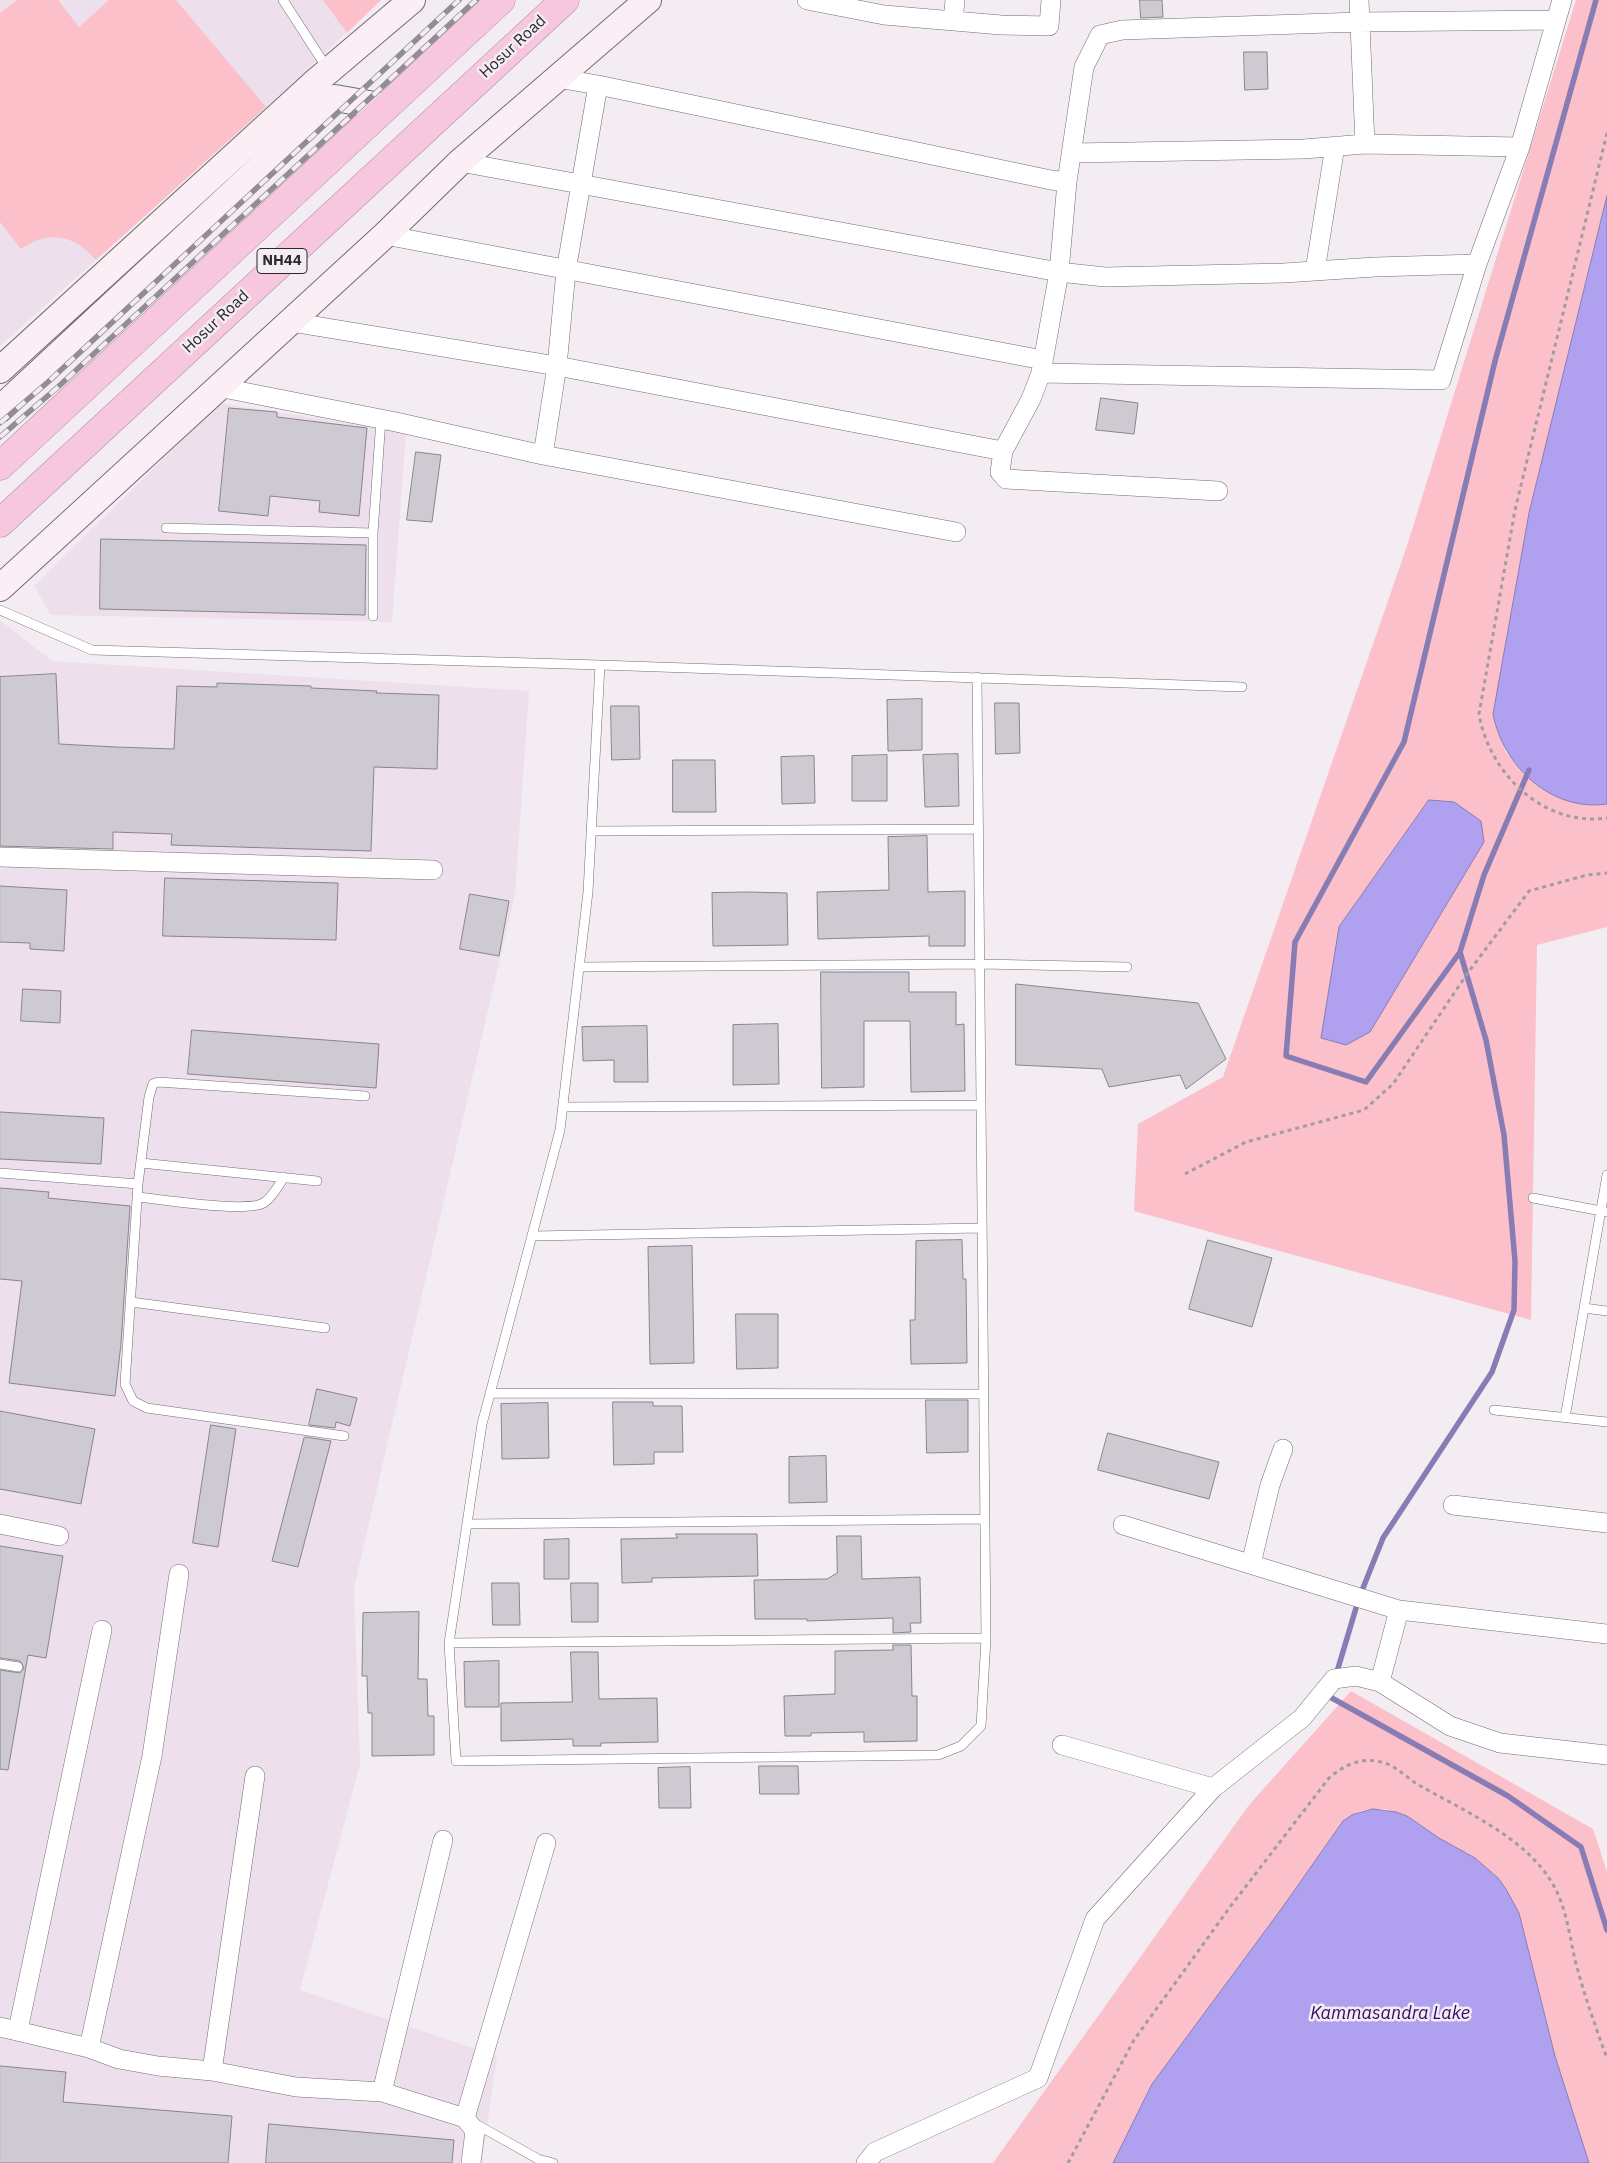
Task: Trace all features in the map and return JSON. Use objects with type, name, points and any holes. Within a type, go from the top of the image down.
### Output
[{"type":"highway","name":"NH44","points":[[0,466],[501,0]]},
{"type":"highway","name":"Hosur Road","points":[[0,523],[565,0]]},
{"type":"street","points":[[3,362],[329,71],[412,0]]},
{"type":"street","points":[[0,588],[386,235],[460,162],[648,0]]},
{"type":"street","points":[[807,0],[884,15],[1001,25],[1049,26],[1051,0]]},
{"type":"street","points":[[953,21],[955,0]]},
{"type":"street","points":[[1359,0],[1365,144]]},
{"type":"street","points":[[386,235],[1042,367],[1441,380],[1477,264],[1520,147],[1562,0]]},
{"type":"street","points":[[1218,491],[1006,479],[1000,472],[1003,451],[1031,399],[1042,367],[1059,272],[1068,182],[1084,67],[1100,35],[1122,30],[1359,22],[1556,20]]},
{"type":"street","points":[[557,78],[1068,182]]},
{"type":"street","points":[[543,455],[557,366],[566,271],[598,85]]},
{"type":"street","points":[[0,409],[336,98],[386,107]]},
{"type":"street","points":[[1072,152],[1304,149],[1365,144],[1520,147]]},
{"type":"street","points":[[1315,271],[1335,146]]},
{"type":"street","points":[[460,162],[1059,272],[1105,278],[1477,264]]},
{"type":"street","points":[[291,322],[557,366],[1003,451]]},
{"type":"street","points":[[218,387],[381,419],[543,455],[956,532]]},
{"type":"street","points":[[0,856],[433,870]]},
{"type":"street","points":[[1250,1564],[1270,1485],[1283,1449]]},
{"type":"street","points":[[1453,1505],[1607,1523]]},
{"type":"street","points":[[0,1524],[58,1536]]},
{"type":"street","points":[[1123,1525],[1399,1610],[1607,1634]]},
{"type":"street","points":[[89,2048],[152,1756],[180,1574]]},
{"type":"street","points":[[1380,1682],[1399,1610]]},
{"type":"street","points":[[18,2030],[102,1630]]},
{"type":"street","points":[[866,2163],[875,2152],[1038,2078],[1094,1919],[1213,1788],[1302,1718],[1334,1679],[1356,1676],[1380,1682],[1450,1726],[1500,1743],[1607,1755]]},
{"type":"street","points":[[1062,1745],[1213,1788]]},
{"type":"street","points":[[212,2071],[255,1776]]},
{"type":"street","points":[[382,2092],[443,1840]]},
{"type":"street","points":[[465,2118],[546,1843]]},
{"type":"street","points":[[0,2026],[89,2048],[119,2059],[158,2066],[212,2071],[296,2087],[382,2092],[465,2118],[475,2131],[471,2163]]},
{"type":"lane","points":[[283,0],[329,71]]},
{"type":"lane","points":[[373,616],[373,533],[381,419]]},
{"type":"lane","points":[[166,528],[373,533]]},
{"type":"lane","points":[[0,610],[92,650],[1242,687]]},
{"type":"lane","points":[[600,665],[588,892],[560,1130],[482,1424],[449,1643],[456,1761],[938,1755],[961,1746],[981,1726],[986,1638],[977,677]]},
{"type":"lane","points":[[592,831],[979,829]]},
{"type":"lane","points":[[580,967],[980,964],[1127,967]]},
{"type":"lane","points":[[344,1436],[147,1408],[136,1404],[125,1384],[138,1184],[150,1090],[153,1084],[158,1082],[365,1096]]},
{"type":"lane","points":[[563,1107],[982,1105]]},
{"type":"lane","points":[[141,1163],[317,1181]]},
{"type":"lane","points":[[0,1173],[138,1184]]},
{"type":"lane","points":[[1565,1418],[1584,1308],[1604,1211],[1607,1175]]},
{"type":"lane","points":[[138,1197],[230,1206],[251,1206],[265,1202],[284,1177]]},
{"type":"lane","points":[[1533,1198],[1604,1211]]},
{"type":"lane","points":[[532,1236],[982,1228]]},
{"type":"lane","points":[[131,1302],[325,1328]]},
{"type":"lane","points":[[1584,1308],[1607,1311]]},
{"type":"lane","points":[[490,1392],[984,1394]]},
{"type":"lane","points":[[1494,1410],[1607,1422]]},
{"type":"lane","points":[[467,1524],[985,1519]]},
{"type":"lane","points":[[449,1643],[986,1638]]},
{"type":"lane","points":[[0,1664],[18,1667]]},
{"type":"lane","points":[[465,2118],[538,2159],[553,2163]]},
{"type":"path","points":[[1607,133],[1515,510],[1479,714],[1482,730],[1494,759],[1515,785],[1540,804],[1554,811],[1584,819],[1607,818]]},
{"type":"path","points":[[1185,1174],[1246,1142],[1364,1110],[1393,1084],[1467,974],[1529,891],[1587,876],[1607,873]]},
{"type":"path","points":[[1068,2163],[1134,2040],[1230,1907],[1330,1778],[1338,1770],[1360,1761],[1381,1762],[1391,1765],[1408,1778],[1514,1840],[1541,1866],[1552,1882],[1560,1900],[1586,1998],[1607,2058]]},
{"type":"shaded area","points":[[0,0],[381,0],[295,81],[0,346]]},
{"type":"shaded area","points":[[17,0],[58,0],[79,27],[109,0],[176,0],[266,107],[96,260],[79,245],[70,240],[60,238],[41,239],[21,249],[0,222],[0,13]]},
{"type":"shaded area","points":[[323,0],[381,0],[347,33]]},
{"type":"shaded area","points":[[1576,0],[1607,0],[1607,196],[1529,513],[1493,714],[1506,752],[1525,775],[1548,792],[1598,805],[1607,804],[1607,927],[1537,945],[1531,1320],[1134,1211],[1138,1124],[1223,1077],[1407,546]]},
{"type":"shaded area","points":[[220,403],[406,432],[392,622],[51,615],[34,586]]},
{"type":"shaded area","points":[[0,620],[52,661],[529,691],[515,894],[354,1588],[360,1764],[300,1990],[497,2056],[482,2163],[0,2163]]},
{"type":"shaded area","points":[[1351,1691],[1593,1829],[1607,1872],[1607,2163],[1589,2163],[1555,2056],[1519,1913],[1506,1889],[1498,1878],[1475,1858],[1439,1838],[1407,1816],[1385,1809],[1373,1809],[1362,1811],[1342,1822],[1282,1908],[1152,2084],[1113,2163],[993,2163],[1249,1805]]},
{"type":"water","points":[[1607,196],[1607,804],[1586,805],[1567,801],[1549,793],[1533,781],[1507,751],[1498,733],[1493,714],[1529,513]]},
{"type":"water","points":[[1429,800],[1454,802],[1481,821],[1484,842],[1370,1032],[1346,1045],[1321,1038],[1339,927]]},
{"type":"water","name":"Kammasandra Lake","points":[[1373,1809],[1396,1812],[1407,1816],[1439,1838],[1475,1858],[1498,1878],[1506,1889],[1519,1913],[1555,2056],[1589,2163],[1113,2163],[1152,2084],[1282,1908],[1343,1821],[1352,1815]]},
{"type":"building","points":[[1140,0],[1162,0],[1163,17],[1141,18]]},
{"type":"building","points":[[1244,52],[1267,52],[1268,89],[1245,90]]},
{"type":"building","points":[[1101,398],[1138,403],[1134,434],[1096,430]]},
{"type":"building","points":[[229,408],[277,412],[277,417],[367,428],[359,516],[319,512],[320,501],[270,496],[268,516],[219,511]]},
{"type":"building","points":[[416,452],[441,455],[432,522],[407,520]]},
{"type":"building","points":[[101,539],[366,545],[365,615],[100,609]]},
{"type":"building","points":[[56,674],[59,744],[174,749],[177,686],[217,687],[217,683],[311,686],[311,688],[377,691],[376,693],[439,695],[437,769],[374,767],[371,851],[171,845],[172,834],[113,832],[113,849],[0,846],[0,677]]},
{"type":"building","points":[[922,699],[922,750],[888,751],[887,700]]},
{"type":"building","points":[[995,703],[1019,703],[1020,753],[996,754]]},
{"type":"building","points":[[611,706],[639,706],[640,759],[612,760]]},
{"type":"building","points":[[958,754],[959,806],[925,807],[923,755]]},
{"type":"building","points":[[887,755],[887,801],[852,801],[852,756]]},
{"type":"building","points":[[814,756],[815,803],[782,804],[781,757]]},
{"type":"building","points":[[673,760],[715,760],[716,812],[673,812]]},
{"type":"building","points":[[927,836],[928,892],[965,891],[965,946],[929,946],[929,936],[818,939],[817,892],[889,890],[888,837]]},
{"type":"building","points":[[165,878],[338,883],[336,940],[163,936]]},
{"type":"building","points":[[0,886],[67,890],[64,951],[30,949],[30,943],[0,942]]},
{"type":"building","points":[[712,893],[787,893],[788,945],[713,946]]},
{"type":"building","points":[[470,894],[509,901],[499,956],[460,949]]},
{"type":"building","points":[[821,972],[909,972],[909,992],[956,992],[956,1025],[964,1024],[965,1091],[911,1092],[910,1021],[864,1021],[864,1087],[822,1088]]},
{"type":"building","points":[[1016,984],[1198,1003],[1226,1059],[1186,1089],[1180,1075],[1109,1087],[1102,1069],[1016,1065]]},
{"type":"building","points":[[23,989],[61,991],[60,1023],[21,1021]]},
{"type":"building","points":[[778,1024],[779,1084],[733,1085],[733,1025]]},
{"type":"building","points":[[647,1026],[648,1082],[614,1082],[614,1060],[583,1061],[582,1027]]},
{"type":"building","points":[[192,1030],[379,1044],[376,1088],[188,1074]]},
{"type":"building","points":[[0,1112],[104,1118],[101,1164],[0,1159]]},
{"type":"building","points":[[0,1188],[49,1192],[48,1198],[130,1206],[121,1344],[115,1396],[9,1383],[22,1281],[0,1279]]},
{"type":"building","points":[[962,1240],[963,1279],[966,1279],[967,1363],[911,1364],[910,1320],[915,1320],[916,1241]]},
{"type":"building","points":[[1208,1240],[1272,1258],[1252,1327],[1189,1309]]},
{"type":"building","points":[[692,1246],[694,1363],[650,1364],[648,1247]]},
{"type":"building","points":[[736,1314],[778,1314],[778,1368],[737,1369]]},
{"type":"building","points":[[317,1389],[357,1398],[350,1426],[336,1422],[335,1428],[309,1425]]},
{"type":"building","points":[[926,1400],[968,1400],[968,1452],[927,1453]]},
{"type":"building","points":[[613,1402],[653,1402],[653,1406],[682,1406],[683,1452],[654,1452],[654,1464],[614,1465]]},
{"type":"building","points":[[548,1403],[549,1458],[502,1459],[501,1404]]},
{"type":"building","points":[[0,1411],[95,1429],[81,1504],[0,1489]]},
{"type":"building","points":[[211,1425],[236,1429],[218,1547],[193,1543]]},
{"type":"building","points":[[1108,1433],[1219,1462],[1209,1499],[1098,1470]]},
{"type":"building","points":[[304,1438],[331,1441],[298,1567],[272,1561]]},
{"type":"building","points":[[826,1456],[827,1502],[789,1503],[789,1457]]},
{"type":"building","points":[[676,1534],[757,1534],[758,1576],[652,1578],[652,1582],[622,1583],[621,1539],[677,1538]]},
{"type":"building","points":[[837,1536],[861,1536],[862,1579],[920,1577],[921,1623],[910,1623],[911,1632],[893,1633],[893,1618],[807,1621],[807,1619],[755,1619],[754,1580],[827,1579],[837,1573]]},
{"type":"building","points":[[569,1539],[569,1579],[544,1579],[544,1540]]},
{"type":"building","points":[[0,1546],[63,1556],[46,1658],[28,1655],[8,1770],[0,1769],[0,1670],[20,1673],[24,1668],[20,1661],[0,1658]]},
{"type":"building","points":[[492,1583],[519,1583],[520,1625],[493,1625]]},
{"type":"building","points":[[571,1583],[598,1583],[598,1622],[572,1622]]},
{"type":"building","points":[[419,1612],[418,1679],[427,1679],[428,1716],[434,1716],[434,1755],[372,1756],[372,1713],[368,1713],[367,1676],[362,1676],[363,1613]]},
{"type":"building","points":[[893,1645],[911,1645],[912,1696],[917,1696],[917,1741],[864,1742],[864,1732],[811,1733],[811,1736],[785,1736],[784,1696],[835,1694],[835,1651],[893,1650]]},
{"type":"building","points":[[571,1652],[598,1652],[599,1699],[657,1698],[658,1742],[601,1743],[601,1746],[573,1746],[573,1739],[501,1741],[501,1703],[572,1702]]},
{"type":"building","points":[[499,1661],[499,1707],[465,1707],[464,1662]]},
{"type":"building","points":[[759,1766],[798,1766],[799,1794],[760,1794]]},
{"type":"building","points":[[690,1767],[691,1808],[659,1808],[658,1768]]},
{"type":"building","points":[[0,2066],[66,2072],[63,2102],[232,2116],[228,2163],[0,2163]]},
{"type":"building","points":[[269,2124],[454,2140],[452,2163],[266,2163]]},
{"type":"waterway","points":[[1529,770],[1484,875],[1460,952],[1366,1082],[1286,1056],[1295,942],[1404,742],[1495,361],[1596,0]]},
{"type":"waterway","points":[[1336,1675],[1359,1598],[1383,1538],[1492,1372],[1514,1310],[1515,1261],[1504,1135],[1486,1040],[1460,952]]},
{"type":"waterway","points":[[1332,1691],[1330,1697],[1508,1796],[1581,1847],[1607,1930]]},
{"type":"railway","points":[[0,423],[48,382],[459,0]]},
{"type":"railway","points":[[0,437],[58,387],[476,0]]}]
